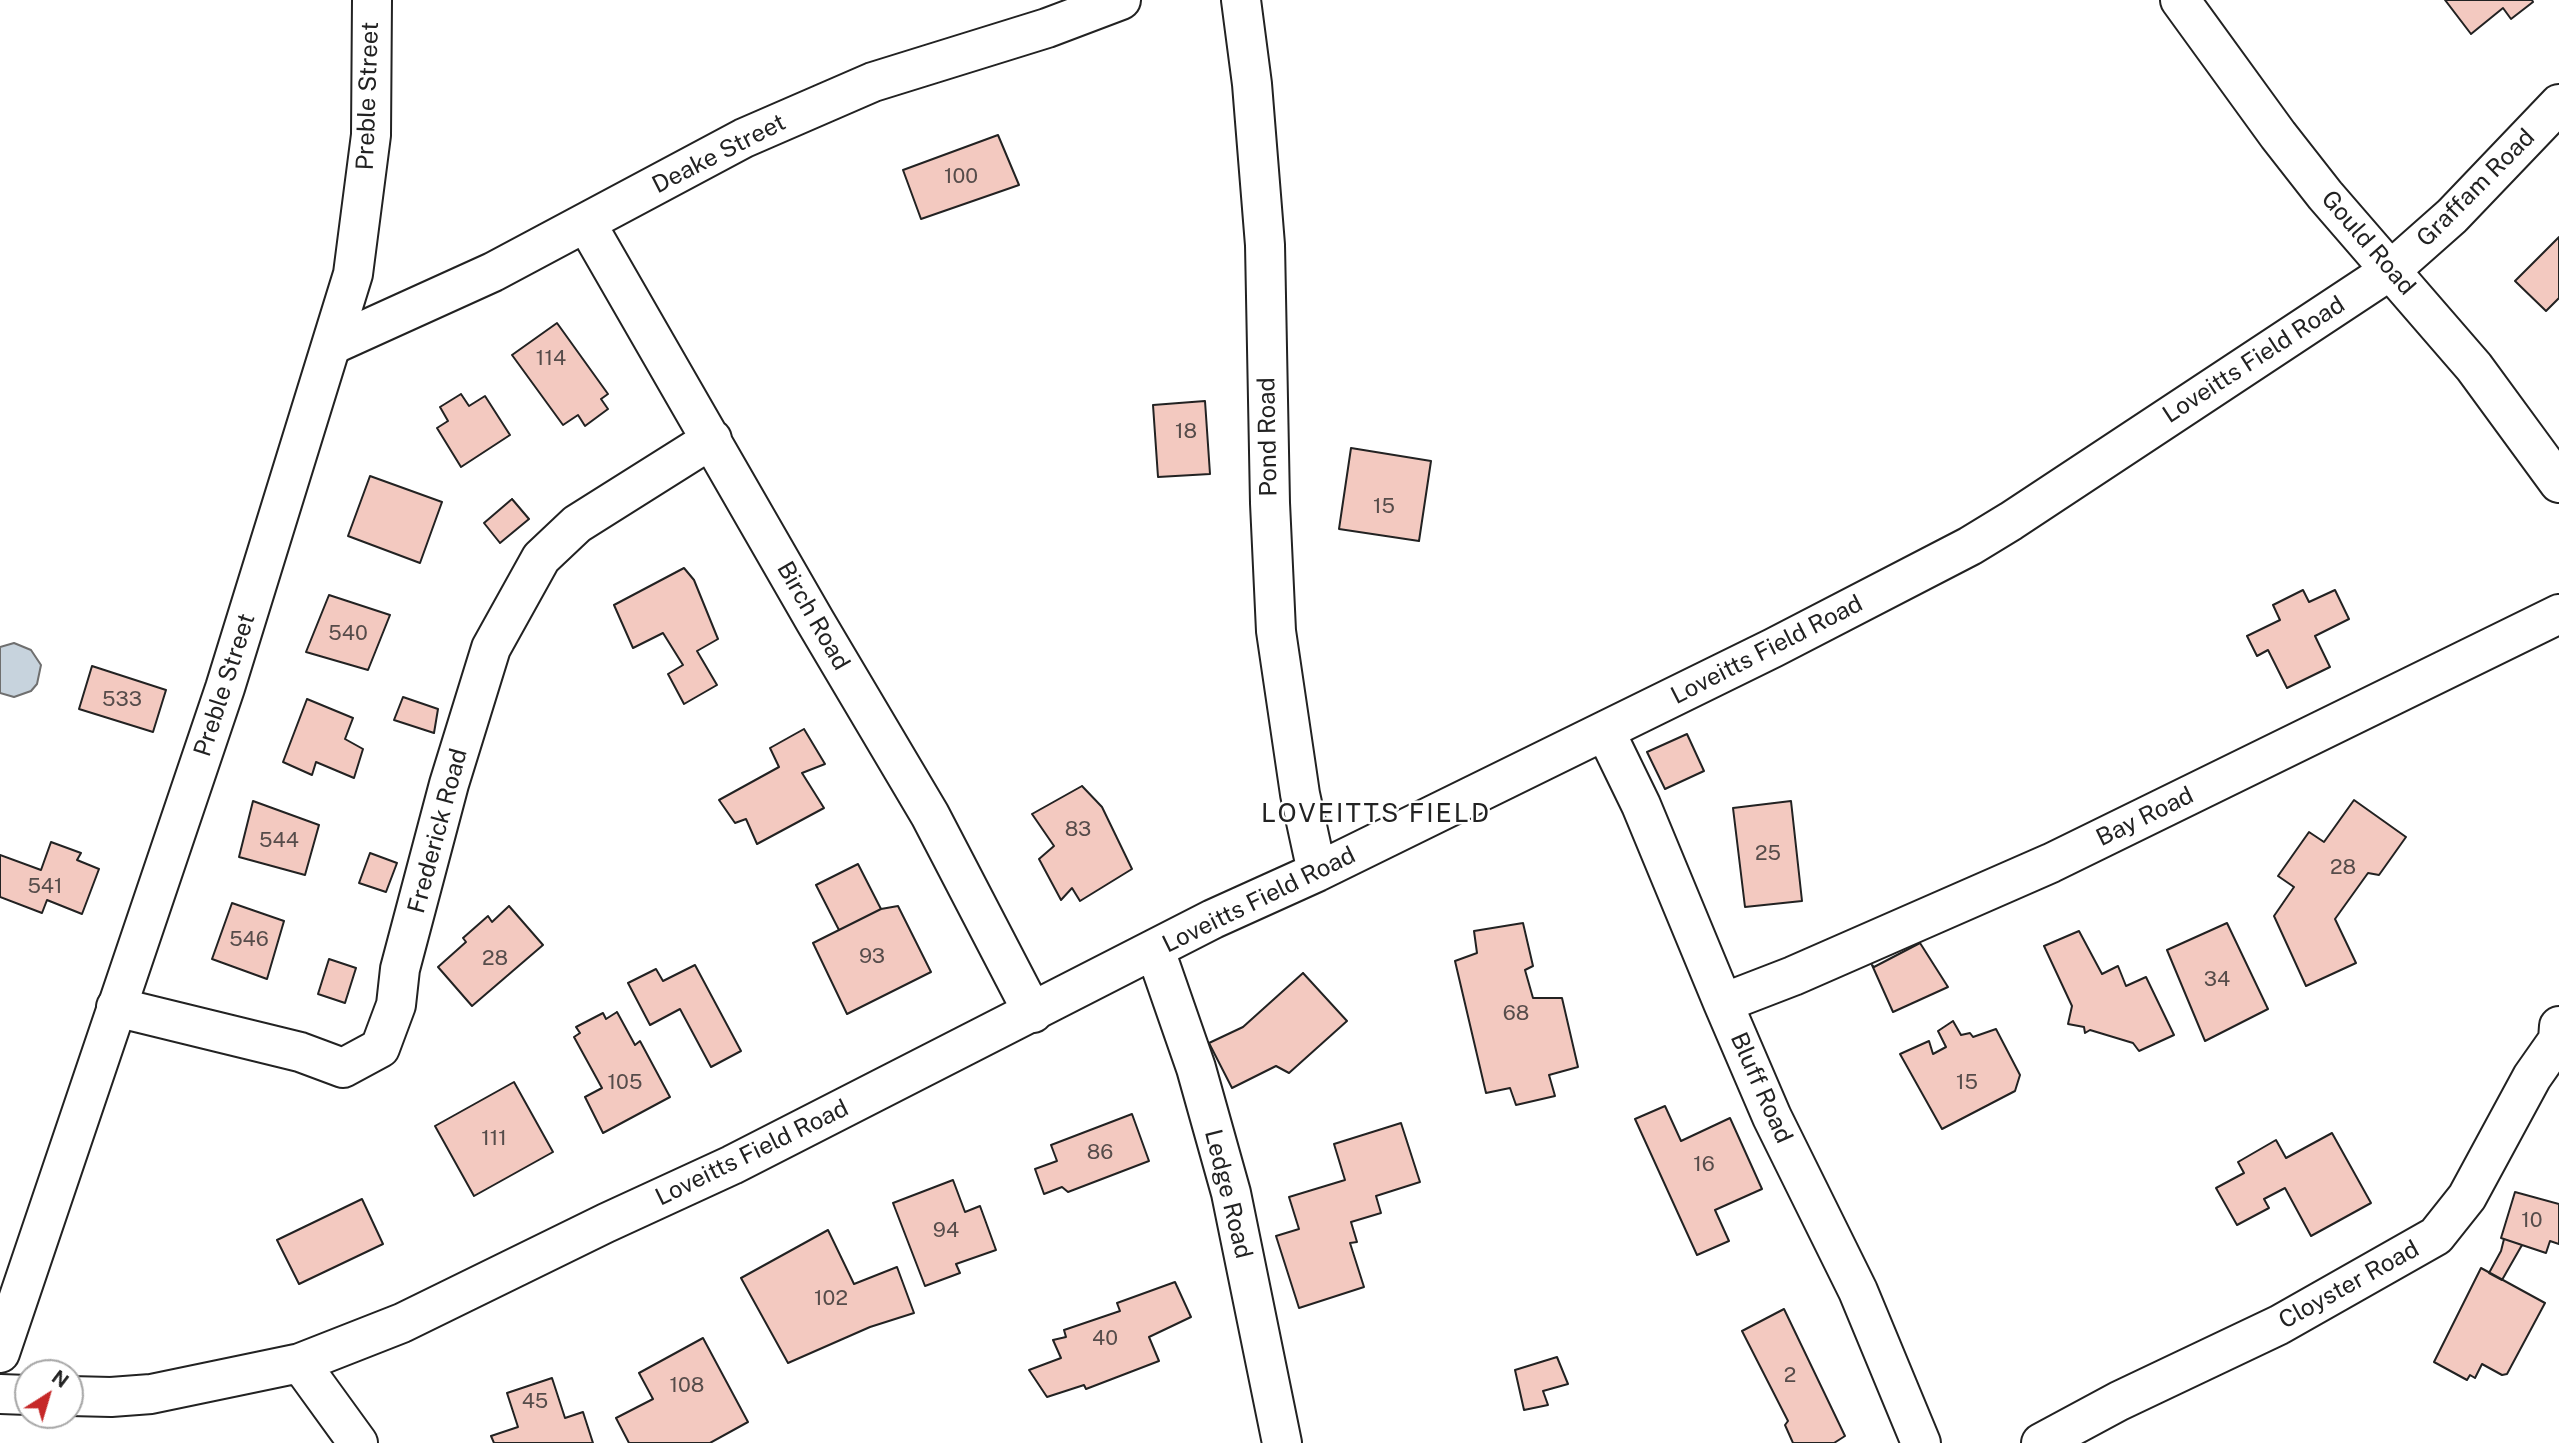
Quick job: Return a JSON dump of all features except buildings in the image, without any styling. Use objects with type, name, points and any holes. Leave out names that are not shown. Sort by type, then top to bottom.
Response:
[{"type":"street","name":"Preble Street","points":[[0,1353],[225,688],[353,274],[372,135],[372,0]]},
{"type":"street","name":"Deake Street","points":[[332,345],[493,272],[744,138],[873,82],[1044,14],[1121,0]]},
{"type":"street","name":"Pond Road","points":[[1241,0],[1252,84],[1265,245],[1269,503],[1276,631],[1300,794],[1317,872]]},
{"type":"street","name":"Gould Road","points":[[2180,0],[2325,195],[2474,367],[2559,483]]},
{"type":"street","name":"Graffam Road","points":[[2391,270],[2452,216],[2559,104]]},
{"type":"street","name":"Birch Road","points":[[586,223],[930,815],[1033,1013]]},
{"type":"street","name":"Loveitts Field Road","points":[[84,1396],[151,1394],[300,1363],[402,1323],[613,1220],[732,1166],[1213,919],[1317,872],[1766,652],[1970,546],[2391,270]]},
{"type":"street","name":"Frederick Road","points":[[117,1007],[300,1052],[343,1068],[380,1048],[397,1005],[400,969],[449,784],[491,648],[541,558],[578,524],[712,439]]},
{"type":"street","name":"Bay Road","points":[[1723,1003],[1793,976],[2051,863],[2559,614]]},
{"type":"street","name":"Bluff Road","points":[[1605,731],[1641,805],[1773,1117],[1858,1291],[1921,1443]]},
{"type":"street","name":"Ledge Road","points":[[1155,950],[1196,1068],[1231,1193],[1282,1443]]},
{"type":"street","name":"Cloyster Road","points":[[2041,1443],[2119,1401],[2279,1325],[2436,1237],[2467,1197],[2532,1077],[2558,1040],[2559,1026]]},
{"type":"street","points":[[300,1363],[358,1443]]},
{"type":"shaded area","points":[[14,643],[31,650],[41,665],[37,684],[31,691],[14,697],[0,693],[0,647]]},
{"type":"district","name":"LOVEITTS FIELD","points":[[1376,814]]}]
